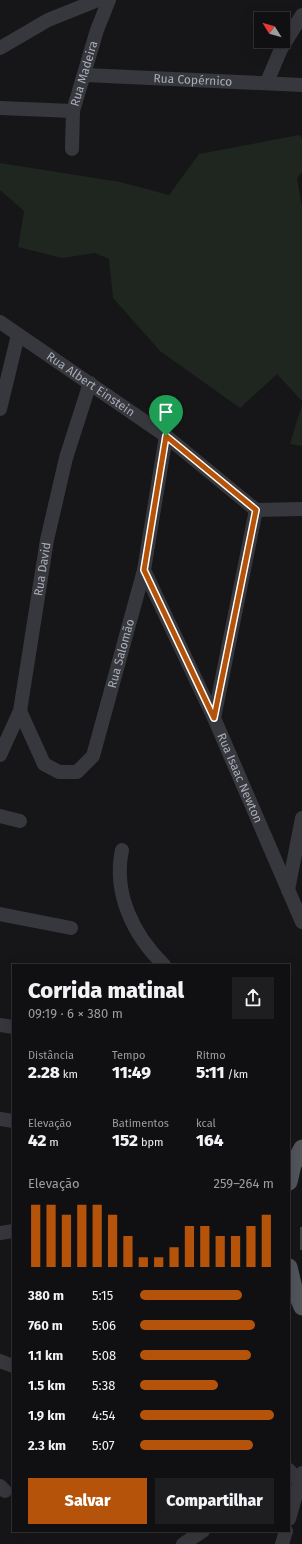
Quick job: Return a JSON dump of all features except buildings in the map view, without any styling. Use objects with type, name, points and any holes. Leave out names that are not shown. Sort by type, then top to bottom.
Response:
[{"type":"main road","points":[[290,1179],[302,1148]]},
{"type":"main road","points":[[290,1271],[294,1288],[302,1307]]},
{"type":"street","points":[[0,48],[48,20],[98,0]]},
{"type":"street","name":"Rua Madeira","points":[[72,149],[73,112],[97,30],[109,0]]},
{"type":"street","points":[[267,82],[281,49],[302,15]]},
{"type":"street","name":"Rua Copérnico","points":[[85,75],[267,82],[302,85]]},
{"type":"street","points":[[0,108],[73,112]]},
{"type":"street","name":"Rua Albert Einstein","points":[[0,322],[166,436],[256,510]]},
{"type":"street","points":[[0,409],[18,334]]},
{"type":"street","name":"Rua David","points":[[0,755],[20,711],[46,540],[66,458],[90,383]]},
{"type":"street","name":"Rua Salomão","points":[[20,711],[44,764],[59,772],[76,772],[92,756],[144,570],[166,436]]},
{"type":"street","points":[[214,718],[256,510],[302,509]]},
{"type":"street","name":"Rua Isaac Newton","points":[[144,570],[214,718],[302,922]]},
{"type":"street","points":[[0,816],[20,821]]},
{"type":"street","points":[[288,890],[302,818]]},
{"type":"street","points":[[122,850],[120,886],[125,907],[152,953],[163,964]]},
{"type":"street","points":[[0,914],[71,928]]},
{"type":"street","points":[[0,1025],[12,1027]]},
{"type":"street","points":[[0,1120],[12,1121]]},
{"type":"street","points":[[0,1234],[12,1231]]},
{"type":"street","points":[[0,1361],[12,1366]]},
{"type":"street","points":[[290,1471],[301,1478],[290,1516]]},
{"type":"street","points":[[183,1544],[201,1532]]},
{"type":"street","points":[[282,1544],[286,1532]]},
{"type":"shaded area","points":[[299,135],[302,138],[302,172],[297,178],[302,207],[302,401],[277,374],[240,408],[160,351],[113,298],[109,259],[95,253],[62,258],[18,247],[24,211],[0,190],[0,163],[120,182],[169,195],[199,154]]},
{"type":"shaded area","points":[[302,404],[302,446],[290,444]]},
{"type":"route","points":[[166,436],[256,510],[214,718],[144,570],[166,436]]}]
